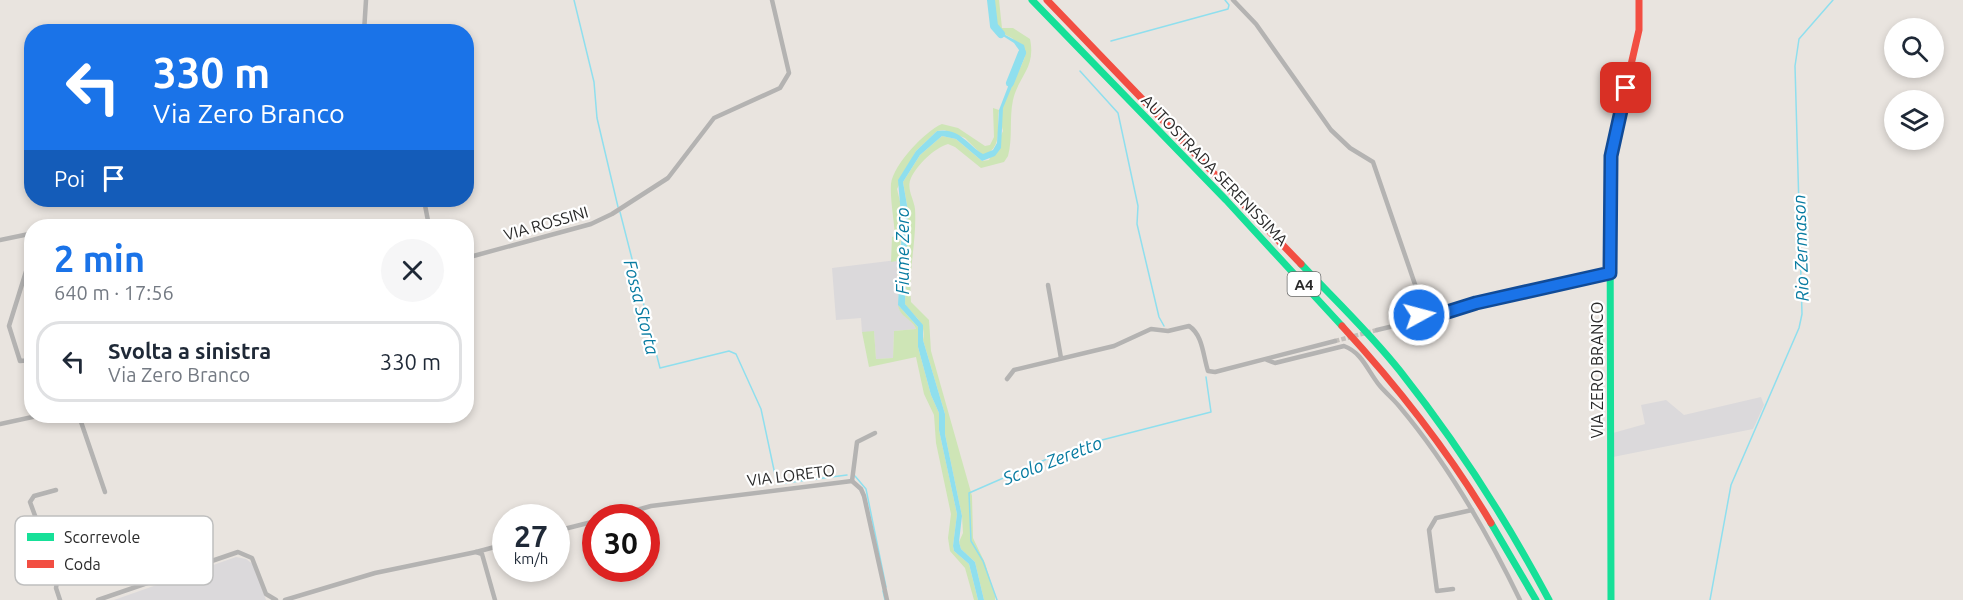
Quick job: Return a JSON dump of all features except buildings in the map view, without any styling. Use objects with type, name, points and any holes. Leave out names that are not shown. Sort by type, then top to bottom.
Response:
[{"type":"main road","name":"AUTOSTRADA SERENISSIMA","points":[[1032,0],[1233,208],[1388,376],[1467,483],[1536,600]]},
{"type":"main road","name":"AUTOSTRADA SERENISSIMA","points":[[1047,0],[1334,299],[1399,370],[1476,475],[1513,533],[1549,600]]},
{"type":"main road","name":"VIA ZERO BRANCO","points":[[1611,600],[1611,156],[1639,30],[1639,0]]},
{"type":"street","points":[[364,24],[366,0]]},
{"type":"street","name":"VIA ROSSINI","points":[[474,256],[591,224],[619,209],[668,178],[714,118],[785,84],[789,73],[772,0]]},
{"type":"street","points":[[1233,0],[1256,24],[1330,130],[1350,148],[1373,162],[1425,309],[1426,319]]},
{"type":"street","points":[[0,240],[24,235]]},
{"type":"street","points":[[503,248],[505,255]]},
{"type":"street","points":[[1377,330],[1610,273]]},
{"type":"street","points":[[24,278],[9,326],[20,361],[24,361]]},
{"type":"street","points":[[1048,285],[1061,358]]},
{"type":"street","points":[[1415,320],[1425,309]]},
{"type":"street","points":[[1425,309],[1436,315]]},
{"type":"street","points":[[1419,313],[1426,319]]},
{"type":"street","points":[[1007,379],[1014,370],[1114,346],[1151,329],[1168,331],[1189,326],[1197,334],[1208,371],[1267,360],[1335,341]]},
{"type":"street","points":[[1267,360],[1275,363],[1335,347],[1352,349],[1428,444],[1493,544],[1520,600]]},
{"type":"street","points":[[0,424],[24,419]]},
{"type":"street","points":[[81,423],[105,492]]},
{"type":"street","points":[[852,481],[857,442],[875,433]]},
{"type":"street","name":"VIA LORETO","points":[[660,505],[852,481],[861,489],[864,496],[887,600]]},
{"type":"street","points":[[34,516],[30,502],[34,496],[56,490]]},
{"type":"street","points":[[1453,589],[1437,591],[1429,530],[1436,518],[1472,510]]},
{"type":"street","points":[[285,600],[375,573],[492,548]]},
{"type":"street","points":[[213,561],[238,552],[252,558],[267,597],[276,600]]},
{"type":"street","points":[[476,552],[482,554],[495,600]]},
{"type":"street","points":[[56,585],[60,600]]},
{"type":"street","points":[[98,600],[142,585]]},
{"type":"shaded area","points":[[897,260],[899,309],[916,329],[894,331],[893,358],[876,359],[874,332],[862,332],[861,318],[836,320],[832,268]]},
{"type":"shaded area","points":[[1761,397],[1764,405],[1753,429],[1613,457],[1613,433],[1645,424],[1641,405],[1666,400],[1684,415]]},
{"type":"shaded area","points":[[236,557],[246,559],[254,565],[266,600],[114,600],[157,585],[213,585],[213,565]]},
{"type":"green space","points":[[994,0],[999,0],[1002,28],[1013,28],[1030,39],[1031,49],[1029,64],[1013,100],[1008,156],[1004,162],[981,168],[948,144],[937,149],[922,162],[911,178],[909,186],[915,209],[911,302],[929,320],[931,351],[972,496],[973,538],[985,563],[995,596],[995,600],[984,600],[975,562],[961,549],[959,542],[963,533],[962,516],[945,434],[945,414],[923,340],[923,328],[905,304],[908,211],[903,182],[920,155],[942,136],[956,139],[982,161],[989,160],[1003,131],[1001,121],[1005,101],[1026,53],[1012,38],[998,31]]},
{"type":"green space","points":[[993,108],[999,110],[998,133],[996,144],[988,154],[981,154],[965,138],[944,130],[937,131],[916,151],[897,189],[902,210],[898,297],[897,261],[891,262],[892,237],[895,236],[891,184],[897,168],[927,134],[942,124],[958,128],[985,146],[990,145],[994,137]]},
{"type":"green space","points":[[898,305],[918,327],[918,347],[931,395],[939,413],[939,430],[957,514],[954,551],[969,564],[978,600],[974,600],[965,568],[950,551],[948,538],[951,514],[936,443],[934,415],[924,394],[916,357],[869,367],[862,332],[874,331],[876,359],[893,358],[894,331],[916,329],[912,322],[901,313]]},
{"type":"water","points":[[991,0],[994,0],[998,31],[1024,45],[1026,53],[1003,108],[1001,148],[995,156],[982,161],[956,139],[942,136],[920,155],[903,182],[908,211],[905,304],[923,325],[923,340],[945,414],[945,434],[962,516],[959,542],[961,549],[975,562],[984,600],[978,600],[969,564],[954,551],[957,514],[939,430],[939,413],[931,395],[918,347],[918,327],[898,305],[902,227],[898,180],[916,151],[937,131],[945,130],[957,134],[983,154],[993,150],[997,143],[999,110],[1021,53],[1014,43],[995,31]]},
{"type":"waterway","name":"Fossa Storta","points":[[574,0],[594,82],[597,118],[618,207]]},
{"type":"waterway","name":"Fiume Zero","points":[[991,0],[994,26],[1001,34]]},
{"type":"waterway","name":"Scolo Zeretto","points":[[1111,41],[1228,9],[1229,5],[1225,0]]},
{"type":"waterway","name":"Rio Zermason","points":[[1710,600],[1731,485],[1799,328],[1802,314],[1795,66],[1799,39],[1833,0]]},
{"type":"waterway","name":"Fiume Zero","points":[[1010,83],[1022,53]]},
{"type":"waterway","name":"Scolo Zeretto","points":[[1080,71],[1118,113],[1138,206],[1137,224],[1159,317],[1164,326]]},
{"type":"waterway","name":"Fossa Storta","points":[[620,212],[660,368],[729,351],[736,354],[761,409],[777,484],[847,475]]},
{"type":"waterway","name":"Scolo Zeretto","points":[[997,600],[983,561],[971,541],[969,493],[1047,459],[1098,441],[1211,412],[1206,377]]},
{"type":"waterway","name":"Fossa Storta","points":[[855,476],[866,489],[886,587]]},
{"type":"waterway","name":"Fossa Storta","points":[[883,591],[885,600]]},
{"type":"tunnel","points":[[1335,341],[1377,330]]},
{"type":"traffic: fast","points":[[1032,0],[1226,200],[1342,326]]},
{"type":"traffic: fast","points":[[1610,189],[1611,600]]},
{"type":"traffic: fast","points":[[1301,264],[1377,343],[1421,398],[1480,482],[1549,600]]},
{"type":"traffic: fast","points":[[1491,523],[1536,600]]},
{"type":"traffic: jam","points":[[1047,0],[1301,264]]},
{"type":"traffic: jam","points":[[1610,189],[1610,156],[1639,30],[1639,0]]},
{"type":"traffic: jam","points":[[1342,326],[1422,421],[1458,471],[1491,523]]},
{"type":"route","points":[[1419,315],[1425,319],[1476,303],[1610,273],[1611,156],[1626,88]]}]
